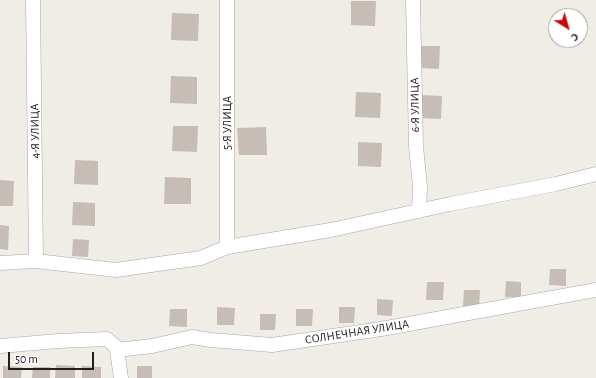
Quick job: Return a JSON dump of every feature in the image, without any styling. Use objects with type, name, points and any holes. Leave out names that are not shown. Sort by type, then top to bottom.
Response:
[{"type":"street","name":"4-Я УЛИЦА","points":[[33,0],[36,261]]},
{"type":"street","name":"5-Я УЛИЦА","points":[[227,0],[227,247]]},
{"type":"street","name":"6-Я УЛИЦА","points":[[413,0],[416,147],[420,186],[419,211]]},
{"type":"street","points":[[0,263],[36,261],[116,270],[201,258],[227,247],[330,230],[556,184],[596,174]]},
{"type":"street","name":"СОЛНЕЧНАЯ УЛИЦА","points":[[117,350],[152,346],[192,337],[272,345],[381,329],[596,290]]},
{"type":"street","points":[[0,346],[58,341],[107,339],[115,346],[117,350],[121,378]]},
{"type":"building","points":[[351,1],[376,1],[375,26],[351,25]]},
{"type":"building","points":[[172,13],[199,14],[198,41],[171,40]]},
{"type":"building","points":[[418,46],[440,46],[439,69],[417,68]]},
{"type":"building","points":[[171,76],[197,77],[197,104],[170,103]]},
{"type":"building","points":[[356,92],[381,93],[380,118],[355,117]]},
{"type":"building","points":[[420,95],[442,96],[441,119],[419,118]]},
{"type":"building","points":[[173,126],[198,126],[197,152],[172,151]]},
{"type":"building","points":[[266,127],[267,155],[239,155],[237,128]]},
{"type":"building","points":[[358,142],[382,143],[381,167],[358,166]]},
{"type":"building","points":[[75,160],[98,161],[98,185],[74,184]]},
{"type":"building","points":[[165,177],[191,178],[191,204],[164,204]]},
{"type":"building","points":[[0,180],[14,181],[13,206],[0,206]]},
{"type":"building","points":[[73,202],[95,203],[95,226],[72,225]]},
{"type":"building","points":[[0,225],[9,226],[8,250],[0,249]]},
{"type":"building","points":[[73,239],[89,240],[88,257],[72,256]]},
{"type":"building","points":[[550,269],[566,269],[566,286],[549,285]]},
{"type":"building","points":[[506,281],[521,282],[521,297],[505,297]]},
{"type":"building","points":[[427,282],[444,282],[443,300],[426,300]]},
{"type":"building","points":[[464,290],[480,290],[479,307],[463,306]]},
{"type":"building","points":[[377,299],[393,300],[392,316],[377,315]]},
{"type":"building","points":[[217,307],[235,308],[234,325],[217,325]]},
{"type":"building","points":[[339,307],[355,307],[354,323],[339,323]]},
{"type":"building","points":[[170,309],[187,309],[187,327],[169,326]]},
{"type":"building","points":[[296,309],[313,309],[312,326],[296,326]]},
{"type":"building","points":[[260,314],[276,314],[275,330],[260,330]]},
{"type":"building","points":[[56,365],[75,366],[75,378],[55,378]]},
{"type":"building","points":[[3,366],[22,367],[21,378],[3,378]]},
{"type":"building","points":[[82,366],[101,367],[101,378],[82,378]]},
{"type":"building","points":[[137,366],[152,366],[152,378],[137,378]]},
{"type":"building","points":[[33,367],[50,367],[50,378],[32,378]]}]
